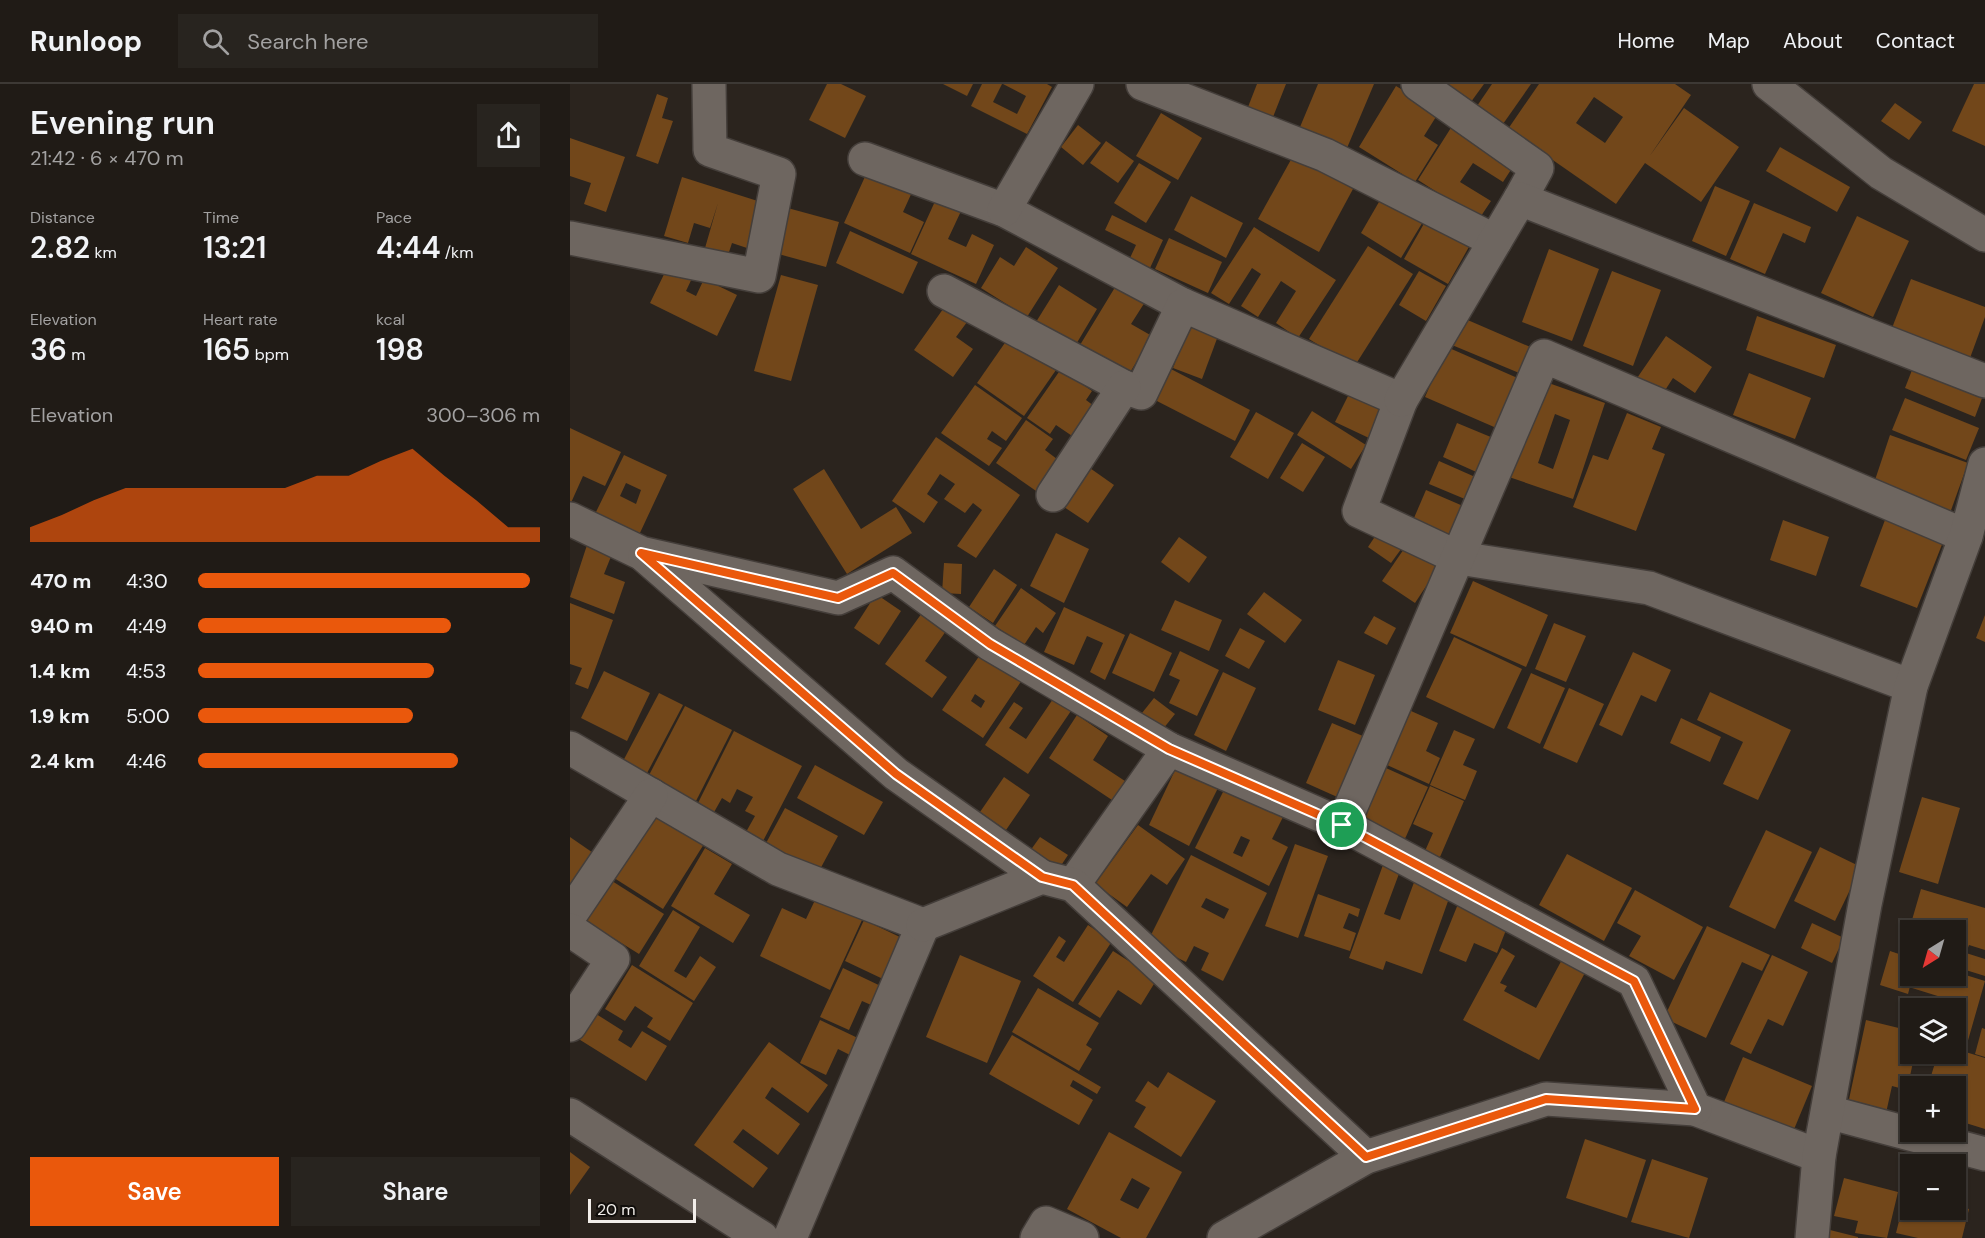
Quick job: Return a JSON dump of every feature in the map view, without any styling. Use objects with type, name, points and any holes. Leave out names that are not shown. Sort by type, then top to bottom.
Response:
[{"type":"street","points":[[570,238],[759,276],[779,174],[710,150],[709,84]]},
{"type":"street","points":[[1004,210],[1077,84]]},
{"type":"street","points":[[1143,84],[1325,155],[1495,241]]},
{"type":"street","points":[[1418,84],[1537,168],[1401,400],[1359,511],[1459,558],[1649,588],[1911,686]]},
{"type":"street","points":[[1769,84],[1881,173],[1985,235]]},
{"type":"street","points":[[865,159],[1004,210],[1183,305],[1401,400]]},
{"type":"street","points":[[1520,199],[1985,381]]},
{"type":"street","points":[[944,291],[1124,387],[1141,393],[1183,305]]},
{"type":"street","points":[[1342,825],[1459,558],[1544,356],[1966,536]]},
{"type":"street","points":[[1053,495],[1124,387]]},
{"type":"street","points":[[1812,1238],[1819,1156],[1865,904],[1911,686],[1966,536],[1985,464]]},
{"type":"street","points":[[570,519],[641,553],[838,598],[893,573],[990,644],[1169,749],[1342,825],[1634,981],[1695,1109]]},
{"type":"street","points":[[641,553],[896,774],[1042,877],[1073,885],[1366,1157]]},
{"type":"street","points":[[570,748],[778,869],[923,925],[1042,877]]},
{"type":"street","points":[[1073,885],[1169,749]]},
{"type":"street","points":[[570,915],[651,795]]},
{"type":"street","points":[[790,1238],[923,925]]},
{"type":"street","points":[[570,930],[614,959],[570,1025]]},
{"type":"street","points":[[1224,1238],[1366,1157],[1546,1099],[1695,1109],[1819,1156]]},
{"type":"street","points":[[1828,1112],[1985,1154]]},
{"type":"street","points":[[570,1115],[762,1238]]},
{"type":"street","points":[[1037,1238],[1046,1223],[1082,1238]]},
{"type":"building","points":[[827,84],[841,84],[866,96],[845,138],[809,120]]},
{"type":"building","points":[[943,84],[973,84],[967,96]]},
{"type":"building","points":[[982,84],[1002,84],[993,102],[1017,114],[1026,96],[1003,84],[1047,84],[1052,87],[1027,134],[971,106]]},
{"type":"building","points":[[1257,84],[1286,84],[1273,117],[1248,107]]},
{"type":"building","points":[[1318,84],[1374,84],[1347,148],[1300,127]]},
{"type":"building","points":[[1449,84],[1484,84],[1468,106],[1446,88]]},
{"type":"building","points":[[1492,84],[1531,84],[1503,124],[1477,106]]},
{"type":"building","points":[[1539,84],[1675,84],[1691,95],[1649,157],[1684,108],[1739,147],[1701,202],[1645,163],[1616,204],[1508,129]],"holes":[[[1594,97],[1623,117],[1605,143],[1576,123]]]},
{"type":"building","points":[[1974,84],[1985,84],[1985,146],[1952,131]]},
{"type":"building","points":[[1396,86],[1439,112],[1424,136],[1438,145],[1415,182],[1359,147]]},
{"type":"building","points":[[657,94],[668,98],[662,118],[673,121],[658,164],[636,156]]},
{"type":"building","points":[[1895,103],[1922,122],[1909,140],[1881,121]]},
{"type":"building","points":[[1161,113],[1202,138],[1178,180],[1136,156]]},
{"type":"building","points":[[1454,123],[1516,162],[1503,182],[1473,163],[1460,182],[1491,201],[1479,219],[1418,180]]},
{"type":"building","points":[[1078,125],[1101,143],[1083,165],[1061,147]]},
{"type":"building","points":[[570,138],[625,157],[606,212],[584,204],[591,183],[570,176]]},
{"type":"building","points":[[1106,141],[1134,161],[1118,183],[1090,163]]},
{"type":"building","points":[[1780,147],[1850,187],[1837,212],[1766,171]]},
{"type":"building","points":[[1293,156],[1353,189],[1319,252],[1258,219]]},
{"type":"building","points":[[1139,163],[1171,182],[1146,223],[1114,203]]},
{"type":"building","points":[[868,170],[913,190],[903,212],[924,222],[910,253],[844,223]]},
{"type":"building","points":[[682,177],[764,203],[750,249],[732,243],[728,255],[705,248],[718,203],[710,228],[694,223],[688,243],[664,236]]},
{"type":"building","points":[[1715,186],[1750,201],[1726,256],[1692,241]]},
{"type":"building","points":[[1383,195],[1424,220],[1401,258],[1361,233]]},
{"type":"building","points":[[1191,196],[1243,223],[1226,258],[1174,230]]},
{"type":"building","points":[[937,197],[962,209],[948,239],[966,247],[972,234],[994,245],[976,284],[911,254]]},
{"type":"building","points":[[1754,203],[1811,227],[1805,243],[1783,233],[1765,274],[1730,259]]},
{"type":"building","points":[[784,207],[839,222],[826,267],[771,252]]},
{"type":"building","points":[[1112,215],[1163,240],[1150,268],[1130,258],[1136,245],[1105,230]]},
{"type":"building","points":[[1857,216],[1909,241],[1873,317],[1821,293]]},
{"type":"building","points":[[1426,220],[1470,245],[1448,284],[1404,259]]},
{"type":"building","points":[[1254,227],[1336,280],[1298,338],[1276,323],[1296,291],[1281,281],[1258,317],[1241,306],[1261,274],[1252,268],[1229,304],[1211,293]]},
{"type":"building","points":[[850,231],[918,262],[903,294],[836,263]]},
{"type":"building","points":[[1169,238],[1222,262],[1208,293],[1155,269]]},
{"type":"building","points":[[1368,246],[1413,274],[1354,367],[1309,339]]},
{"type":"building","points":[[1026,247],[1058,268],[1027,317],[981,288],[1000,257],[1014,266]]},
{"type":"building","points":[[1549,249],[1599,269],[1572,341],[1522,322]]},
{"type":"building","points":[[670,262],[694,274],[686,291],[696,296],[704,279],[737,295],[717,336],[650,303]]},
{"type":"building","points":[[1419,271],[1446,286],[1426,321],[1399,305]]},
{"type":"building","points":[[1612,271],[1661,290],[1633,366],[1583,346]]},
{"type":"building","points":[[781,275],[818,285],[791,381],[754,371]]},
{"type":"building","points":[[1911,279],[1985,307],[1985,317],[1970,358],[1892,328]]},
{"type":"building","points":[[1117,284],[1145,302],[1131,324],[1152,336],[1126,379],[1077,350]]},
{"type":"building","points":[[1059,285],[1097,309],[1075,346],[1036,322]]},
{"type":"building","points":[[948,302],[970,318],[956,337],[973,349],[953,377],[914,350]]},
{"type":"building","points":[[1757,316],[1836,345],[1824,378],[1746,350]]},
{"type":"building","points":[[1463,318],[1535,349],[1524,375],[1452,345]]},
{"type":"building","points":[[1189,325],[1218,336],[1202,379],[1173,368]]},
{"type":"building","points":[[1666,336],[1712,367],[1695,393],[1673,378],[1660,398],[1635,381]]},
{"type":"building","points":[[1009,337],[1056,370],[1024,416],[977,383]]},
{"type":"building","points":[[1447,347],[1522,380],[1501,430],[1425,397]]},
{"type":"building","points":[[1914,365],[1984,393],[1975,417],[1905,388]]},
{"type":"building","points":[[1169,368],[1250,410],[1235,441],[1153,399]]},
{"type":"building","points":[[1061,369],[1092,391],[1086,400],[1102,412],[1081,442],[1056,425],[1050,434],[1027,418]]},
{"type":"building","points":[[1749,373],[1811,398],[1795,439],[1733,415]]},
{"type":"building","points":[[1543,381],[1605,403],[1573,499],[1509,477]],"holes":[[[1555,414],[1570,420],[1553,469],[1538,463]]]},
{"type":"building","points":[[975,385],[1022,418],[1006,441],[992,431],[987,439],[1002,448],[989,466],[941,433]]},
{"type":"building","points":[[1352,388],[1385,403],[1369,438],[1335,422]]},
{"type":"building","points":[[1905,398],[1979,428],[1966,460],[1892,430]]},
{"type":"building","points":[[1312,411],[1366,445],[1351,469],[1297,435]]},
{"type":"building","points":[[1256,412],[1294,433],[1268,479],[1230,457]]},
{"type":"building","points":[[1627,413],[1661,427],[1652,449],[1665,454],[1636,531],[1573,507],[1593,455],[1608,460]]},
{"type":"building","points":[[1026,420],[1053,439],[1045,450],[1061,462],[1039,493],[996,463]]},
{"type":"building","points":[[1457,423],[1498,440],[1483,475],[1443,457]]},
{"type":"building","points":[[570,428],[621,452],[605,486],[583,476],[570,505]]},
{"type":"building","points":[[1890,435],[1968,463],[1950,513],[1873,486]]},
{"type":"building","points":[[936,437],[1020,495],[976,558],[957,546],[982,510],[973,503],[965,513],[944,499],[955,484],[940,474],[927,494],[938,502],[924,523],[892,501]]},
{"type":"building","points":[[1302,443],[1325,457],[1303,492],[1280,478]]},
{"type":"building","points":[[624,455],[667,475],[639,535],[595,514]],"holes":[[[626,483],[641,490],[636,504],[620,496]]]},
{"type":"building","points":[[1439,461],[1482,480],[1472,502],[1429,484]]},
{"type":"building","points":[[1087,466],[1114,485],[1088,523],[1061,505]]},
{"type":"building","points":[[824,469],[861,529],[896,507],[912,533],[847,574],[793,489]]},
{"type":"building","points":[[1426,490],[1470,509],[1455,544],[1411,525]]},
{"type":"building","points":[[1783,520],[1829,537],[1816,576],[1770,560]]},
{"type":"building","points":[[1885,520],[1943,542],[1917,608],[1860,586]]},
{"type":"building","points":[[1380,529],[1404,545],[1391,563],[1368,547]]},
{"type":"building","points":[[1056,533],[1089,549],[1064,603],[1030,586]]},
{"type":"building","points":[[1179,537],[1207,557],[1189,583],[1161,562]]},
{"type":"building","points":[[587,545],[612,554],[604,574],[625,582],[614,614],[570,597]]},
{"type":"building","points":[[1406,546],[1438,568],[1415,603],[1382,581]]},
{"type":"building","points":[[944,563],[962,564],[961,594],[942,593]]},
{"type":"building","points":[[994,569],[1017,585],[993,623],[969,607]]},
{"type":"building","points":[[1473,581],[1548,615],[1526,667],[1450,633]]},
{"type":"building","points":[[1021,588],[1056,613],[1043,633],[1036,627],[1024,645],[995,626]]},
{"type":"building","points":[[1264,592],[1302,620],[1285,643],[1247,614]]},
{"type":"building","points":[[876,594],[901,611],[879,645],[854,628]]},
{"type":"building","points":[[1175,600],[1222,620],[1209,651],[1161,630]]},
{"type":"building","points":[[570,603],[613,620],[588,689],[575,684],[582,668],[570,664]]},
{"type":"building","points":[[1064,607],[1125,635],[1105,680],[1090,672],[1103,643],[1087,636],[1074,665],[1044,652]]},
{"type":"building","points":[[922,613],[946,631],[925,661],[947,677],[932,698],[885,664]]},
{"type":"building","points":[[1985,615],[1985,642],[1976,638]]},
{"type":"building","points":[[1374,616],[1396,628],[1387,645],[1364,633]]},
{"type":"building","points":[[1554,623],[1586,636],[1566,682],[1535,669]]},
{"type":"building","points":[[1240,628],[1265,641],[1249,669],[1225,656]]},
{"type":"building","points":[[1130,633],[1172,653],[1154,692],[1112,673]]},
{"type":"building","points":[[1454,637],[1522,669],[1494,729],[1426,697]]},
{"type":"building","points":[[1180,651],[1219,670],[1197,716],[1169,703],[1180,680],[1169,675]]},
{"type":"building","points":[[982,652],[1022,680],[983,738],[942,710]],"holes":[[[975,694],[985,701],[981,708],[971,701]]]},
{"type":"building","points":[[1633,652],[1671,670],[1656,702],[1641,695],[1622,736],[1599,725]]},
{"type":"building","points":[[1338,660],[1375,675],[1355,725],[1318,710]]},
{"type":"building","points":[[604,671],[650,693],[627,741],[581,718]]},
{"type":"building","points":[[1223,672],[1256,688],[1226,751],[1194,735]]},
{"type":"building","points":[[1531,673],[1565,688],[1540,744],[1507,728]]},
{"type":"building","points":[[1569,688],[1604,704],[1577,763],[1543,748]]},
{"type":"building","points":[[1710,692],[1791,730],[1758,800],[1723,784],[1743,742],[1697,720]]},
{"type":"building","points":[[659,693],[683,705],[646,775],[622,763]]},
{"type":"building","points":[[1055,696],[1073,708],[1028,774],[985,745],[1014,702],[1023,708],[1009,728],[1026,739]]},
{"type":"building","points":[[1154,698],[1175,714],[1163,729],[1142,713]]},
{"type":"building","points":[[685,706],[732,730],[695,803],[647,779]]},
{"type":"building","points":[[1411,711],[1438,723],[1426,751],[1440,758],[1429,784],[1387,765]]},
{"type":"building","points":[[1077,715],[1108,736],[1093,760],[1128,783],[1115,802],[1049,758]]},
{"type":"building","points":[[1681,718],[1721,737],[1710,762],[1670,743]]},
{"type":"building","points":[[1332,723],[1370,739],[1344,800],[1306,783]]},
{"type":"building","points":[[1454,730],[1475,739],[1463,765],[1477,771],[1465,800],[1430,785]]},
{"type":"building","points":[[734,731],[802,766],[763,841],[746,832],[755,816],[745,811],[753,797],[737,789],[730,803],[722,798],[713,814],[697,805]]},
{"type":"building","points":[[815,765],[883,802],[864,835],[797,798]]},
{"type":"building","points":[[1177,766],[1219,786],[1189,846],[1149,825]]},
{"type":"building","points":[[1386,768],[1428,787],[1404,841],[1363,822]]},
{"type":"building","points":[[1004,777],[1030,795],[1006,830],[980,812]]},
{"type":"building","points":[[1227,784],[1285,813],[1272,839],[1288,847],[1269,886],[1195,848]],"holes":[[[1241,836],[1250,840],[1242,857],[1233,853]]]},
{"type":"building","points":[[1430,786],[1464,801],[1440,857],[1425,851],[1433,833],[1413,824]]},
{"type":"building","points":[[1922,797],[1960,808],[1938,884],[1899,872]]},
{"type":"building","points":[[785,808],[838,836],[818,873],[765,845]]},
{"type":"building","points":[[652,811],[704,844],[663,909],[611,876]]},
{"type":"building","points":[[1138,825],[1185,859],[1167,885],[1151,874],[1127,907],[1095,884]]},
{"type":"building","points":[[1766,830],[1812,852],[1775,929],[1729,907]]},
{"type":"building","points":[[570,837],[599,857],[570,894]]},
{"type":"building","points":[[1040,837],[1068,855],[1058,870],[1030,851]]},
{"type":"building","points":[[1295,844],[1328,856],[1298,938],[1265,926]]},
{"type":"building","points":[[1820,847],[1861,867],[1835,921],[1794,901]]},
{"type":"building","points":[[705,848],[732,864],[714,894],[750,915],[733,943],[671,906]]},
{"type":"building","points":[[1567,854],[1632,888],[1604,941],[1539,905]]},
{"type":"building","points":[[1191,855],[1267,893],[1223,981],[1201,970],[1209,953],[1194,946],[1186,962],[1147,943]],"holes":[[[1206,898],[1229,909],[1224,919],[1201,907]]]},
{"type":"building","points":[[1383,865],[1400,871],[1384,914],[1400,920],[1416,877],[1452,890],[1422,974],[1386,961],[1383,970],[1349,958]]},
{"type":"building","points":[[612,881],[664,914],[639,954],[586,921]]},
{"type":"building","points":[[1921,889],[1985,908],[1985,950],[1969,945],[1966,953],[1966,920],[1912,920]]},
{"type":"building","points":[[1635,890],[1703,927],[1674,980],[1629,956],[1641,936],[1617,923]]},
{"type":"building","points":[[1318,894],[1360,909],[1358,917],[1349,913],[1343,928],[1356,933],[1350,951],[1304,936]]},
{"type":"building","points":[[816,898],[862,920],[830,990],[760,956],[782,908],[806,919]]},
{"type":"building","points":[[1458,904],[1508,925],[1497,953],[1474,943],[1466,962],[1439,951]]},
{"type":"building","points":[[673,910],[700,927],[674,971],[686,978],[700,956],[716,967],[694,1001],[639,966]]},
{"type":"building","points":[[864,920],[902,938],[883,979],[845,961]]},
{"type":"building","points":[[1812,923],[1844,938],[1832,963],[1801,948]]},
{"type":"building","points":[[1088,925],[1112,941],[1073,1002],[1033,976],[1059,936],[1066,941],[1056,957],[1064,962]]},
{"type":"building","points":[[1707,926],[1770,955],[1762,971],[1742,962],[1706,1038],[1664,1018]]},
{"type":"building","points":[[1502,948],[1515,956],[1500,983],[1507,986],[1504,991],[1536,1008],[1565,954],[1588,967],[1539,1060],[1463,1020]]},
{"type":"building","points":[[1113,951],[1157,979],[1141,1005],[1118,990],[1100,1018],[1078,1004]]},
{"type":"building","points":[[1890,951],[1900,954],[1900,986],[1910,986],[1908,994],[1880,985]]},
{"type":"building","points":[[1966,953],[1985,959],[1985,976],[1966,970]]},
{"type":"building","points":[[960,955],[1021,981],[987,1063],[926,1037]]},
{"type":"building","points":[[1772,955],[1808,972],[1783,1026],[1768,1019],[1751,1054],[1730,1044]]},
{"type":"building","points":[[632,965],[693,1003],[670,1041],[647,1027],[653,1018],[635,1006],[625,1021],[605,1009]]},
{"type":"building","points":[[843,968],[887,989],[878,1008],[862,1001],[849,1030],[820,1017]]},
{"type":"building","points":[[1966,975],[1985,981],[1967,1044],[1966,998],[1944,998],[1912,988],[1913,986],[1966,986]]},
{"type":"building","points":[[1038,988],[1099,1023],[1086,1045],[1092,1049],[1079,1071],[1012,1032]]},
{"type":"building","points":[[593,1012],[623,1031],[618,1040],[631,1048],[642,1031],[667,1046],[646,1081],[577,1038]]},
{"type":"building","points":[[820,1020],[862,1040],[854,1057],[838,1049],[826,1075],[800,1063]]},
{"type":"building","points":[[1866,1020],[1900,1028],[1900,1064],[1913,1064],[1910,1076],[1900,1076],[1900,1088],[1892,1086],[1886,1113],[1848,1104]]},
{"type":"building","points":[[1982,1028],[1985,1029],[1985,1057],[1975,1054]]},
{"type":"building","points":[[1012,1035],[1101,1087],[1097,1094],[1073,1080],[1070,1086],[1093,1100],[1079,1125],[989,1074]]},
{"type":"building","points":[[769,1042],[828,1085],[808,1113],[772,1087],[765,1098],[800,1124],[778,1155],[743,1129],[733,1142],[768,1168],[753,1188],[694,1145]]},
{"type":"building","points":[[1966,1052],[1985,1058],[1985,1129],[1966,1123],[1966,1076],[1931,1076],[1935,1064],[1966,1064]]},
{"type":"building","points":[[1743,1057],[1812,1086],[1790,1139],[1721,1109]]},
{"type":"building","points":[[1168,1072],[1216,1101],[1181,1157],[1134,1127],[1146,1107],[1135,1101],[1148,1081],[1158,1088]]},
{"type":"building","points":[[1109,1132],[1182,1172],[1146,1238],[1121,1238],[1067,1209]],"holes":[[[1132,1178],[1150,1188],[1138,1209],[1120,1200]]]},
{"type":"building","points":[[1585,1139],[1646,1160],[1627,1218],[1566,1198]]},
{"type":"building","points":[[570,1152],[590,1167],[570,1195]]},
{"type":"building","points":[[1652,1159],[1708,1178],[1689,1238],[1631,1222]]},
{"type":"building","points":[[1844,1178],[1898,1192],[1887,1238],[1855,1233],[1858,1221],[1834,1216]]},
{"type":"building","points":[[1966,1208],[1969,1209],[1962,1238],[1918,1238],[1896,1233],[1900,1217],[1900,1220],[1966,1220]]},
{"type":"building","points":[[1830,1230],[1858,1237],[1858,1238],[1828,1238]]},
{"type":"route","points":[[641,553],[838,598],[893,573],[990,644],[1169,749],[1342,825],[1634,981],[1695,1109],[1546,1099],[1366,1157],[1073,885],[1042,877],[896,774],[641,553]]}]
